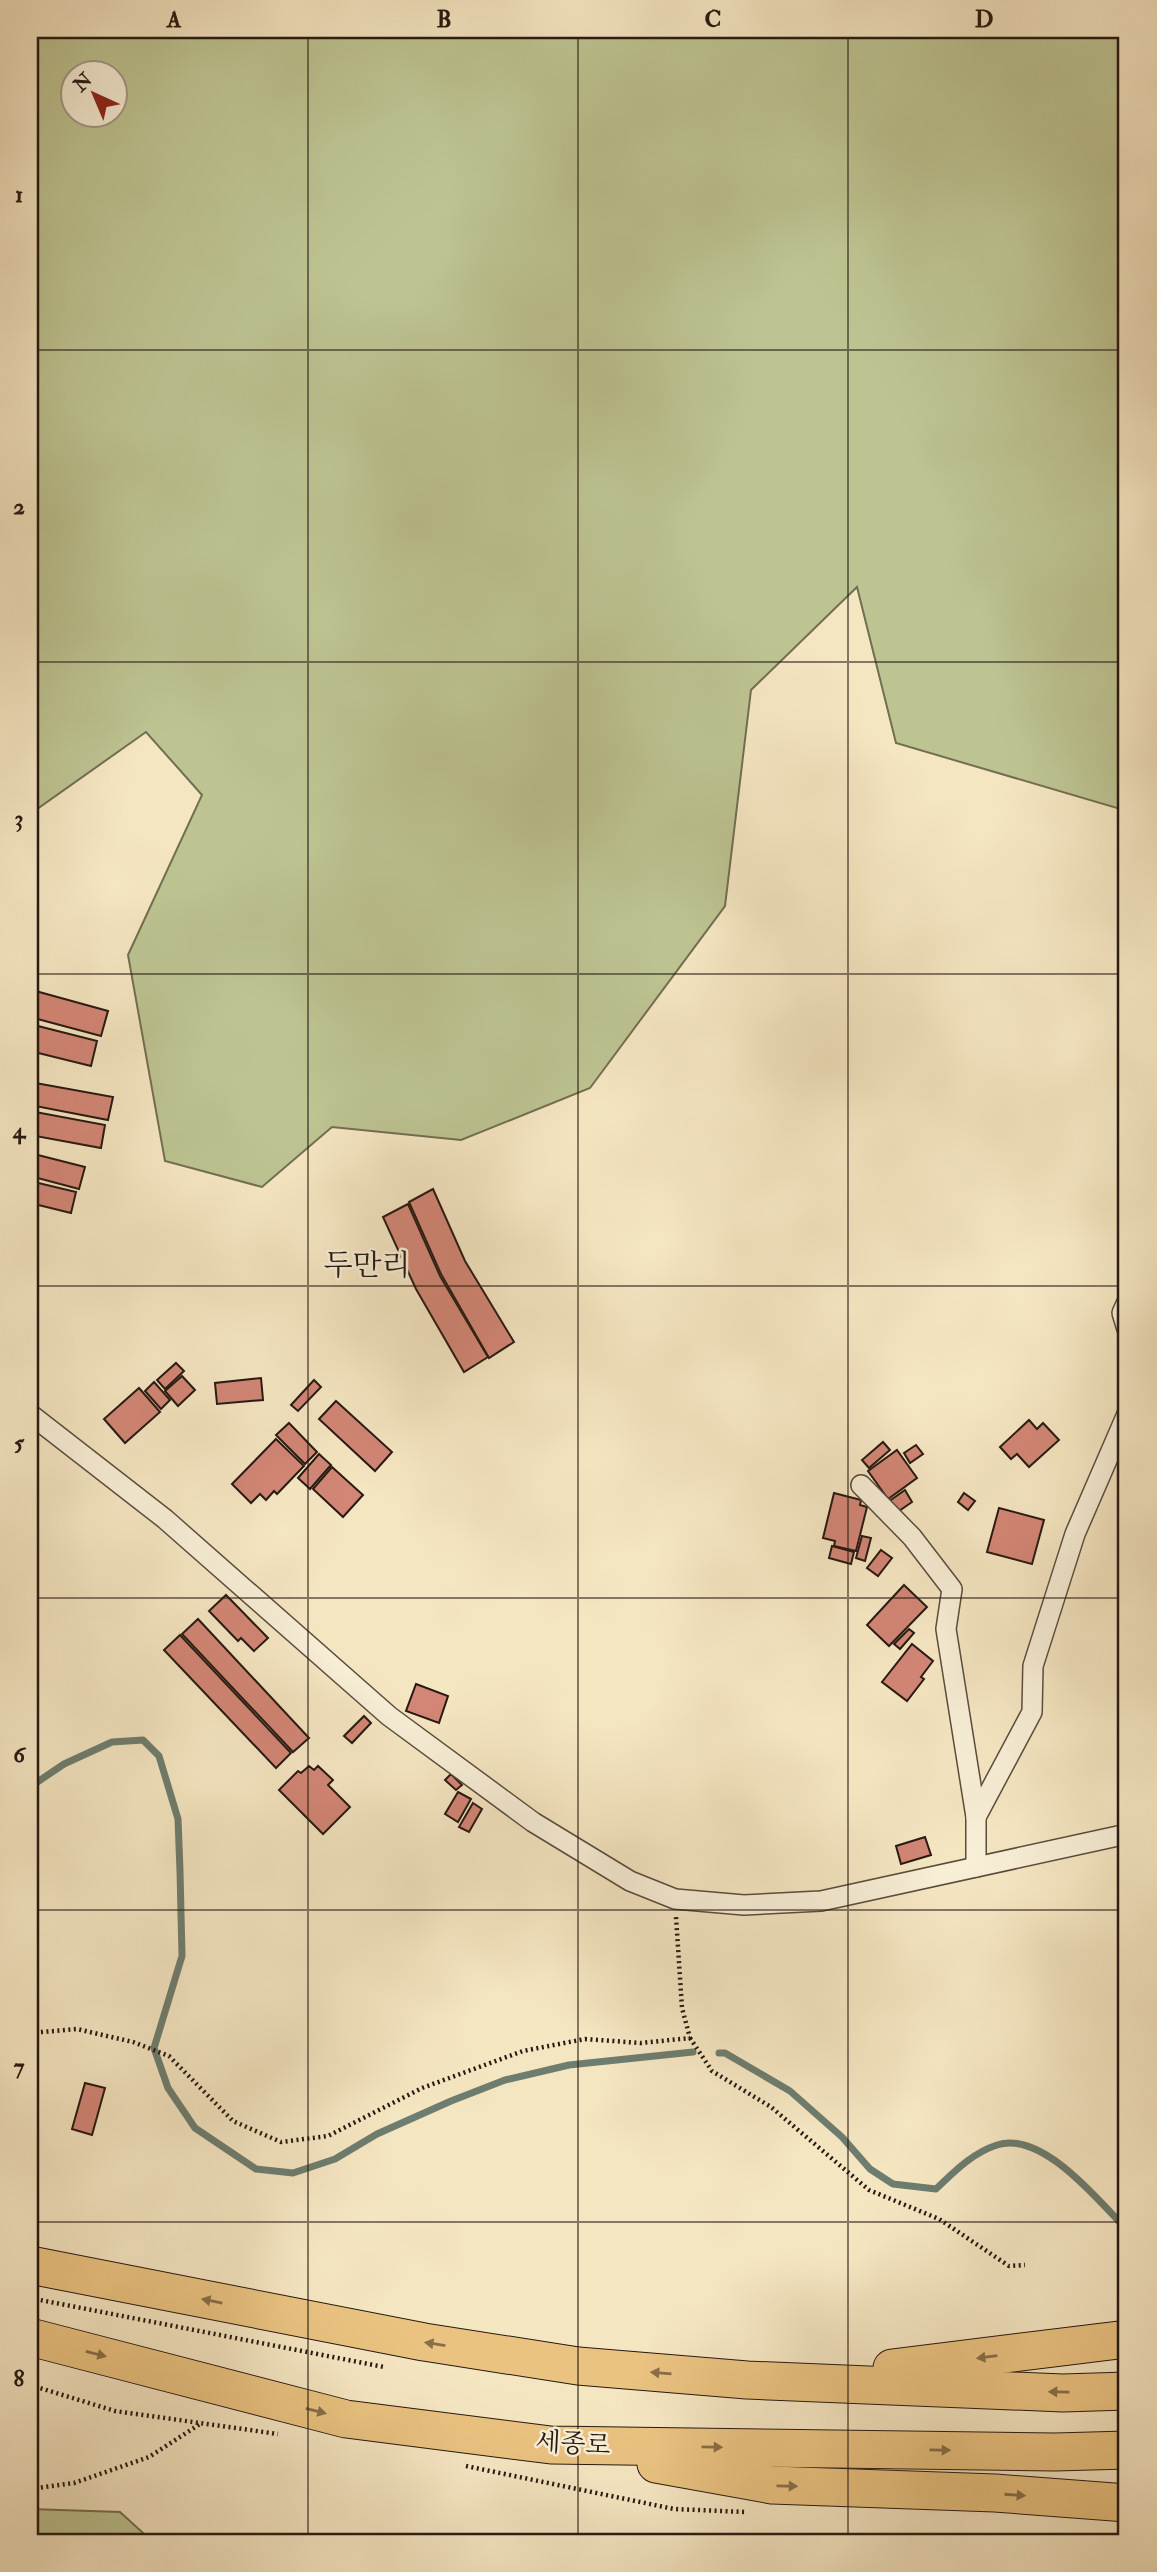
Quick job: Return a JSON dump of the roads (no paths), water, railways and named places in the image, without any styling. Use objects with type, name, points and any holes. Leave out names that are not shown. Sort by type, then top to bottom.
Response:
[{"type":"highway","points":[[30,2265],[424,2343],[578,2366],[747,2380],[1063,2393],[1127,2391]]},
{"type":"highway","name":"세종로","points":[[30,2337],[346,2419],[551,2445],[1055,2452],[1127,2450]]},
{"type":"highway","points":[[747,2380],[899,2368],[1127,2339]]},
{"type":"highway","points":[[551,2445],[772,2485],[995,2493],[1127,2503]]},
{"type":"street","points":[[1127,1302],[1122,1312],[1127,1329]]},
{"type":"street","points":[[30,1414],[164,1519],[389,1716],[533,1822],[630,1881],[674,1899],[744,1905],[821,1900],[1127,1834]]},
{"type":"street","points":[[976,1817],[1032,1712],[1033,1666],[1075,1534],[1127,1414]]},
{"type":"street","points":[[861,1485],[912,1536],[951,1589],[947,1629],[976,1817],[976,1867]]},
{"type":"waterway","points":[[30,1787],[64,1764],[112,1742],[143,1740],[159,1756],[178,1819],[182,1956],[154,2048],[168,2088],[195,2128],[256,2169],[293,2173],[335,2159],[377,2134],[505,2080],[569,2065],[693,2052]]},
{"type":"waterway","points":[[719,2053],[725,2053],[790,2091],[842,2137],[870,2169],[893,2184],[936,2189],[979,2153],[997,2145],[1014,2143],[1032,2148],[1068,2171],[1127,2230]]},
{"type":"district","name":"두만리","points":[[367,1265]]}]
